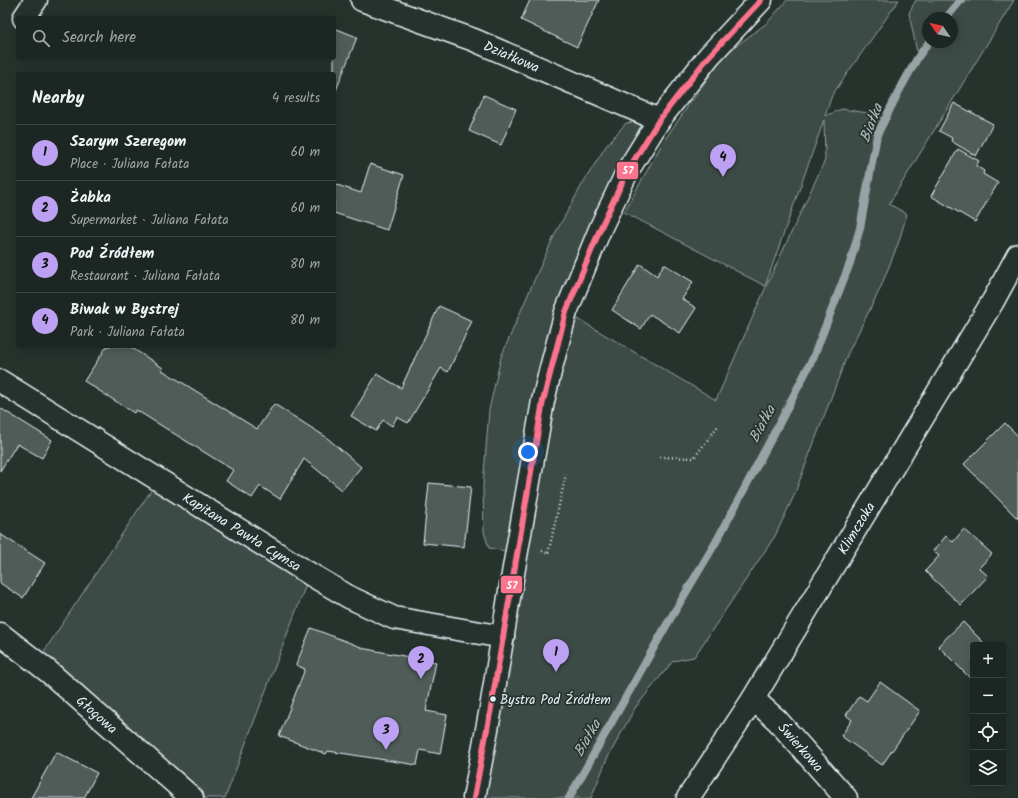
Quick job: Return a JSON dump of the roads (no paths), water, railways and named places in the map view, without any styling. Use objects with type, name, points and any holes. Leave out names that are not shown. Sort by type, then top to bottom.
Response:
[{"type":"street","points":[[25,16],[36,0]]},
{"type":"street","name":"Działkowa","points":[[362,0],[474,40],[659,120]]},
{"type":"street","points":[[474,798],[491,708],[543,401],[566,312],[601,227],[628,170],[659,120],[708,56],[761,0]]},
{"type":"street","name":"Klimczoka","points":[[688,798],[753,699],[1016,264]]},
{"type":"street","name":"Kapitana Pawła Cymsa","points":[[0,381],[310,574],[350,597],[394,618],[503,637]]},
{"type":"street","name":"Głogowa","points":[[0,634],[50,672],[192,798]]},
{"type":"street","name":"Świerkowa","points":[[753,699],[764,707],[777,720],[846,798]]},
{"type":"waterway","name":"Białka","points":[[951,12],[961,0]]},
{"type":"waterway","name":"Białka","points":[[569,798],[666,626],[716,542],[813,358],[850,263],[860,228],[877,135],[899,91],[925,48]]},
{"type":"place","name":"Biwak w Bystrej","points":[[723,177]]},
{"type":"place","name":"Szarym Szeregom","points":[[556,672]]},
{"type":"place","name":"Żabka","points":[[421,679]]},
{"type":"place","name":"Bystra Pod Źródłem","points":[[493,699]]},
{"type":"place","name":"Pod Źródłem","points":[[386,750]]}]
